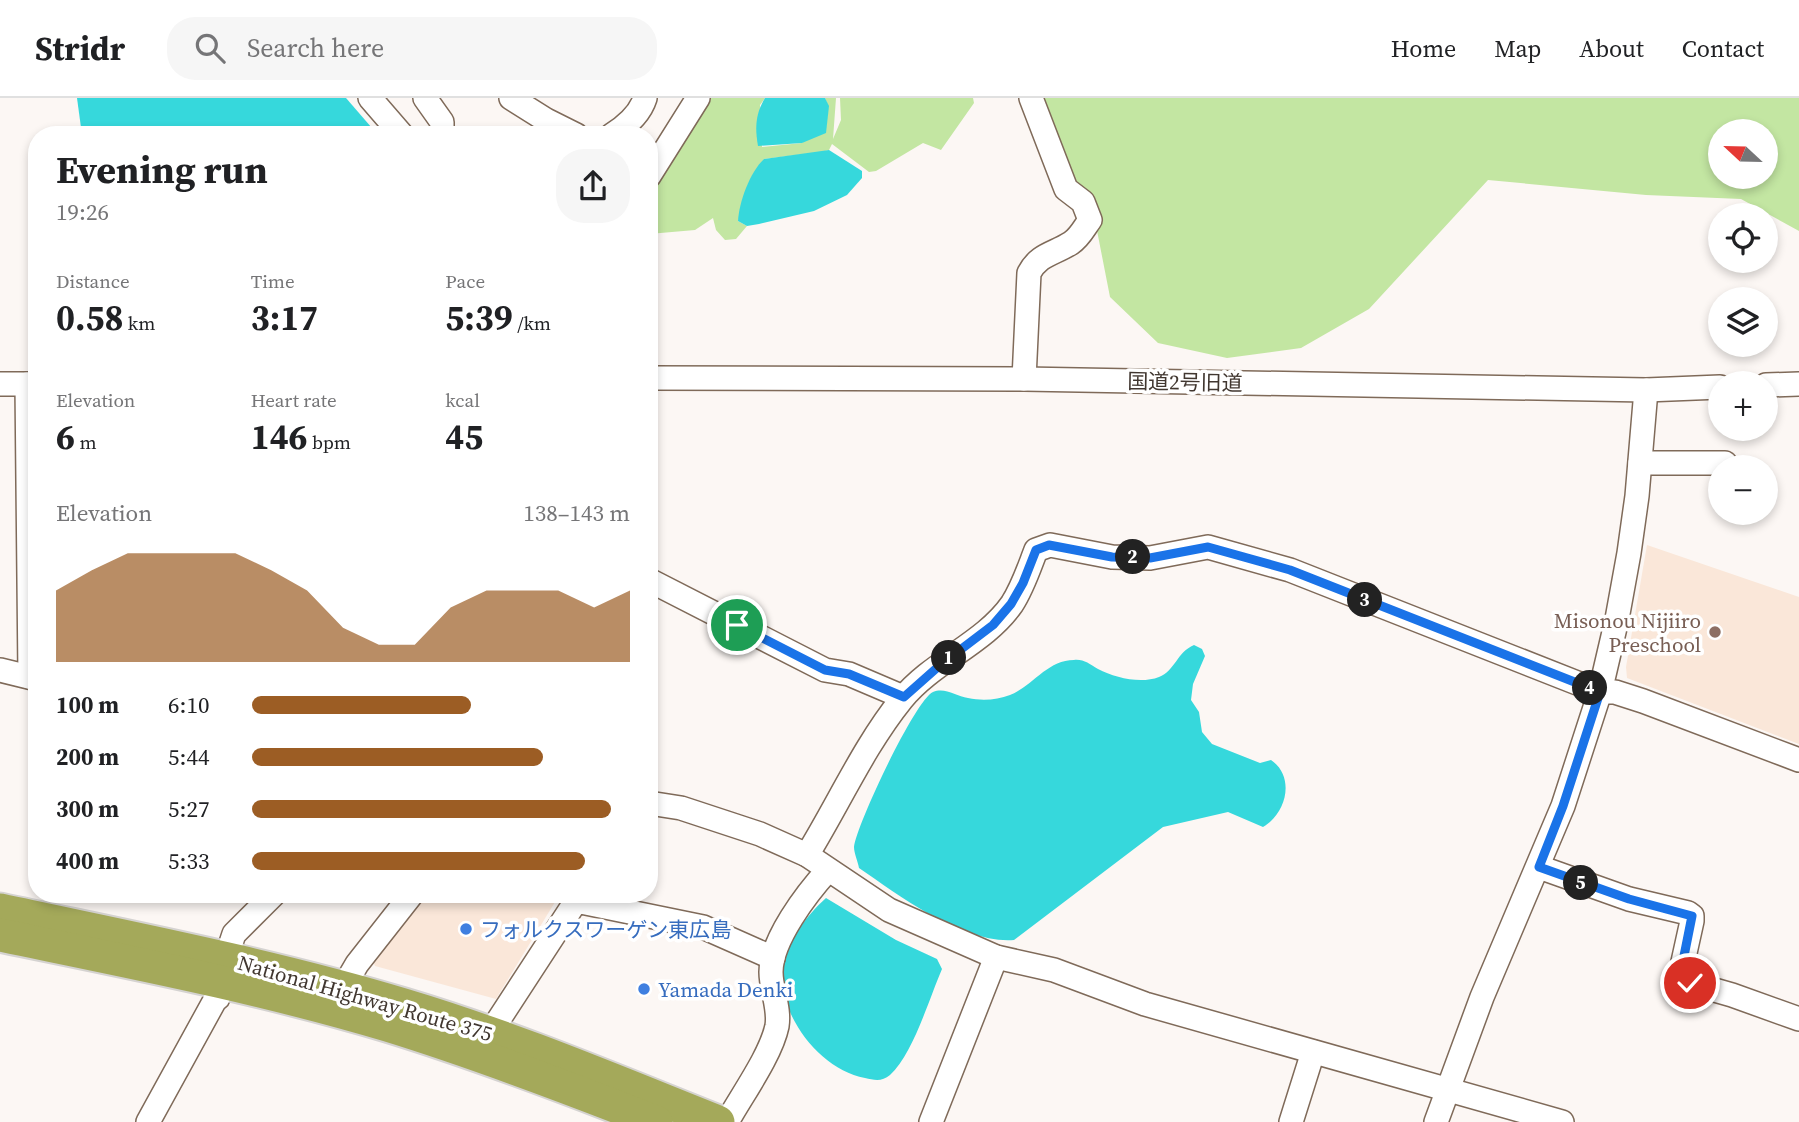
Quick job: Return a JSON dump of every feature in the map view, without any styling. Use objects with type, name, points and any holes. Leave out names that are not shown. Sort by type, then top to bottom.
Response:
[{"type":"highway","name":"National Highway Route 375","points":[[0,910],[225,970],[526,1072],[656,1122]]},
{"type":"highway","name":"National Highway Route 375","points":[[0,935],[342,988],[405,1005],[490,1034],[718,1122]]},
{"type":"street","points":[[370,98],[394,126]]},
{"type":"street","points":[[425,98],[442,126]]},
{"type":"street","points":[[511,98],[558,126]]},
{"type":"street","points":[[625,126],[643,105],[645,98]]},
{"type":"street","points":[[658,162],[698,98]]},
{"type":"street","points":[[1024,379],[1029,273],[1035,261],[1073,242],[1090,220],[1083,202],[1066,189],[1031,98]]},
{"type":"street","name":"国道2号旧道","points":[[658,378],[1024,379],[1646,390],[1708,387]]},
{"type":"street","points":[[0,384],[28,384]]},
{"type":"street","points":[[1778,385],[1799,384]]},
{"type":"street","points":[[1436,1122],[1482,997],[1563,806],[1600,692],[1626,566],[1640,463],[1646,390]]},
{"type":"street","points":[[1640,463],[1708,463]]},
{"type":"street","points":[[807,855],[881,729],[904,697],[993,625],[1011,604],[1036,550],[1049,545],[1112,557],[1150,558],[1208,547],[1290,570],[1600,692],[1615,692],[1643,701],[1799,760]]},
{"type":"street","points":[[658,585],[825,670],[849,674],[904,697]]},
{"type":"street","points":[[0,670],[28,677]]},
{"type":"street","points":[[658,804],[681,808],[760,834],[807,855],[889,910],[996,957],[1054,970],[1145,1004],[1562,1122]]},
{"type":"street","points":[[1539,867],[1629,899],[1688,913],[1692,916],[1692,921],[1681,971],[1690,983],[1799,1019]]},
{"type":"street","points":[[727,1122],[771,1044],[777,1026],[771,972],[773,958],[804,897],[828,870]]},
{"type":"street","points":[[148,1122],[218,998],[234,934],[265,903]]},
{"type":"street","points":[[342,988],[357,964],[405,903]]},
{"type":"street","points":[[490,1034],[567,903]]},
{"type":"street","points":[[593,903],[703,927],[773,958]]},
{"type":"street","points":[[931,1122],[996,957]]},
{"type":"street","points":[[1291,1122],[1313,1052]]},
{"type":"shaded area","name":"Misonou Nijiiro Preschool","points":[[1647,545],[1799,597],[1799,744],[1627,678],[1626,667]]},
{"type":"shaded area","name":"フォルクスワーゲン東広島","points":[[414,903],[554,903],[496,999],[375,966],[371,957]]},
{"type":"green space","points":[[706,98],[765,98],[760,105],[762,147],[802,143],[828,106],[825,98],[836,98],[833,139],[841,120],[840,98],[973,98],[974,103],[941,150],[923,143],[876,171],[869,172],[832,144],[829,150],[821,152],[764,159],[738,221],[747,226],[736,239],[725,240],[716,230],[713,218],[695,230],[658,233],[658,171]]},
{"type":"green space","points":[[1040,98],[1799,98],[1799,231],[1778,219],[1778,203],[1646,195],[1488,180],[1369,309],[1301,348],[1227,358],[1158,343],[1110,297],[1092,205],[1069,170]]},
{"type":"water","points":[[77,98],[346,98],[370,126],[81,126]]},
{"type":"water","points":[[765,98],[825,98],[829,106],[826,133],[802,143],[758,146],[757,122]]},
{"type":"water","points":[[829,150],[862,171],[862,178],[847,195],[814,211],[747,226],[738,221],[746,188],[764,159]]},
{"type":"water","points":[[1194,645],[1202,649],[1205,656],[1193,684],[1191,700],[1199,712],[1202,732],[1212,744],[1260,763],[1271,760],[1284,776],[1286,785],[1282,805],[1271,821],[1263,827],[1228,812],[1163,827],[1014,940],[994,939],[953,926],[913,904],[859,868],[854,847],[865,815],[913,717],[933,692],[946,691],[979,700],[1000,698],[1018,691],[1056,664],[1074,660],[1084,661],[1120,677],[1152,679],[1169,670],[1188,648]]},
{"type":"water","points":[[826,898],[896,940],[937,959],[942,969],[906,1054],[884,1079],[865,1078],[834,1065],[807,1040],[789,1009],[782,976],[786,954],[803,923]]},
{"type":"place","name":"Misonou Nijiiro Preschool","points":[[1715,632]]},
{"type":"place","name":"フォルクスワーゲン東広島","points":[[466,929]]},
{"type":"place","name":"Yamada Denki","points":[[644,989]]},
{"type":"route","points":[[737,625],[825,670],[849,674],[904,697],[993,625],[1011,604],[1036,550],[1049,545],[1112,557],[1150,558],[1208,547],[1290,570],[1600,692],[1563,806],[1539,867],[1629,899],[1692,916],[1681,971],[1690,983]]}]
